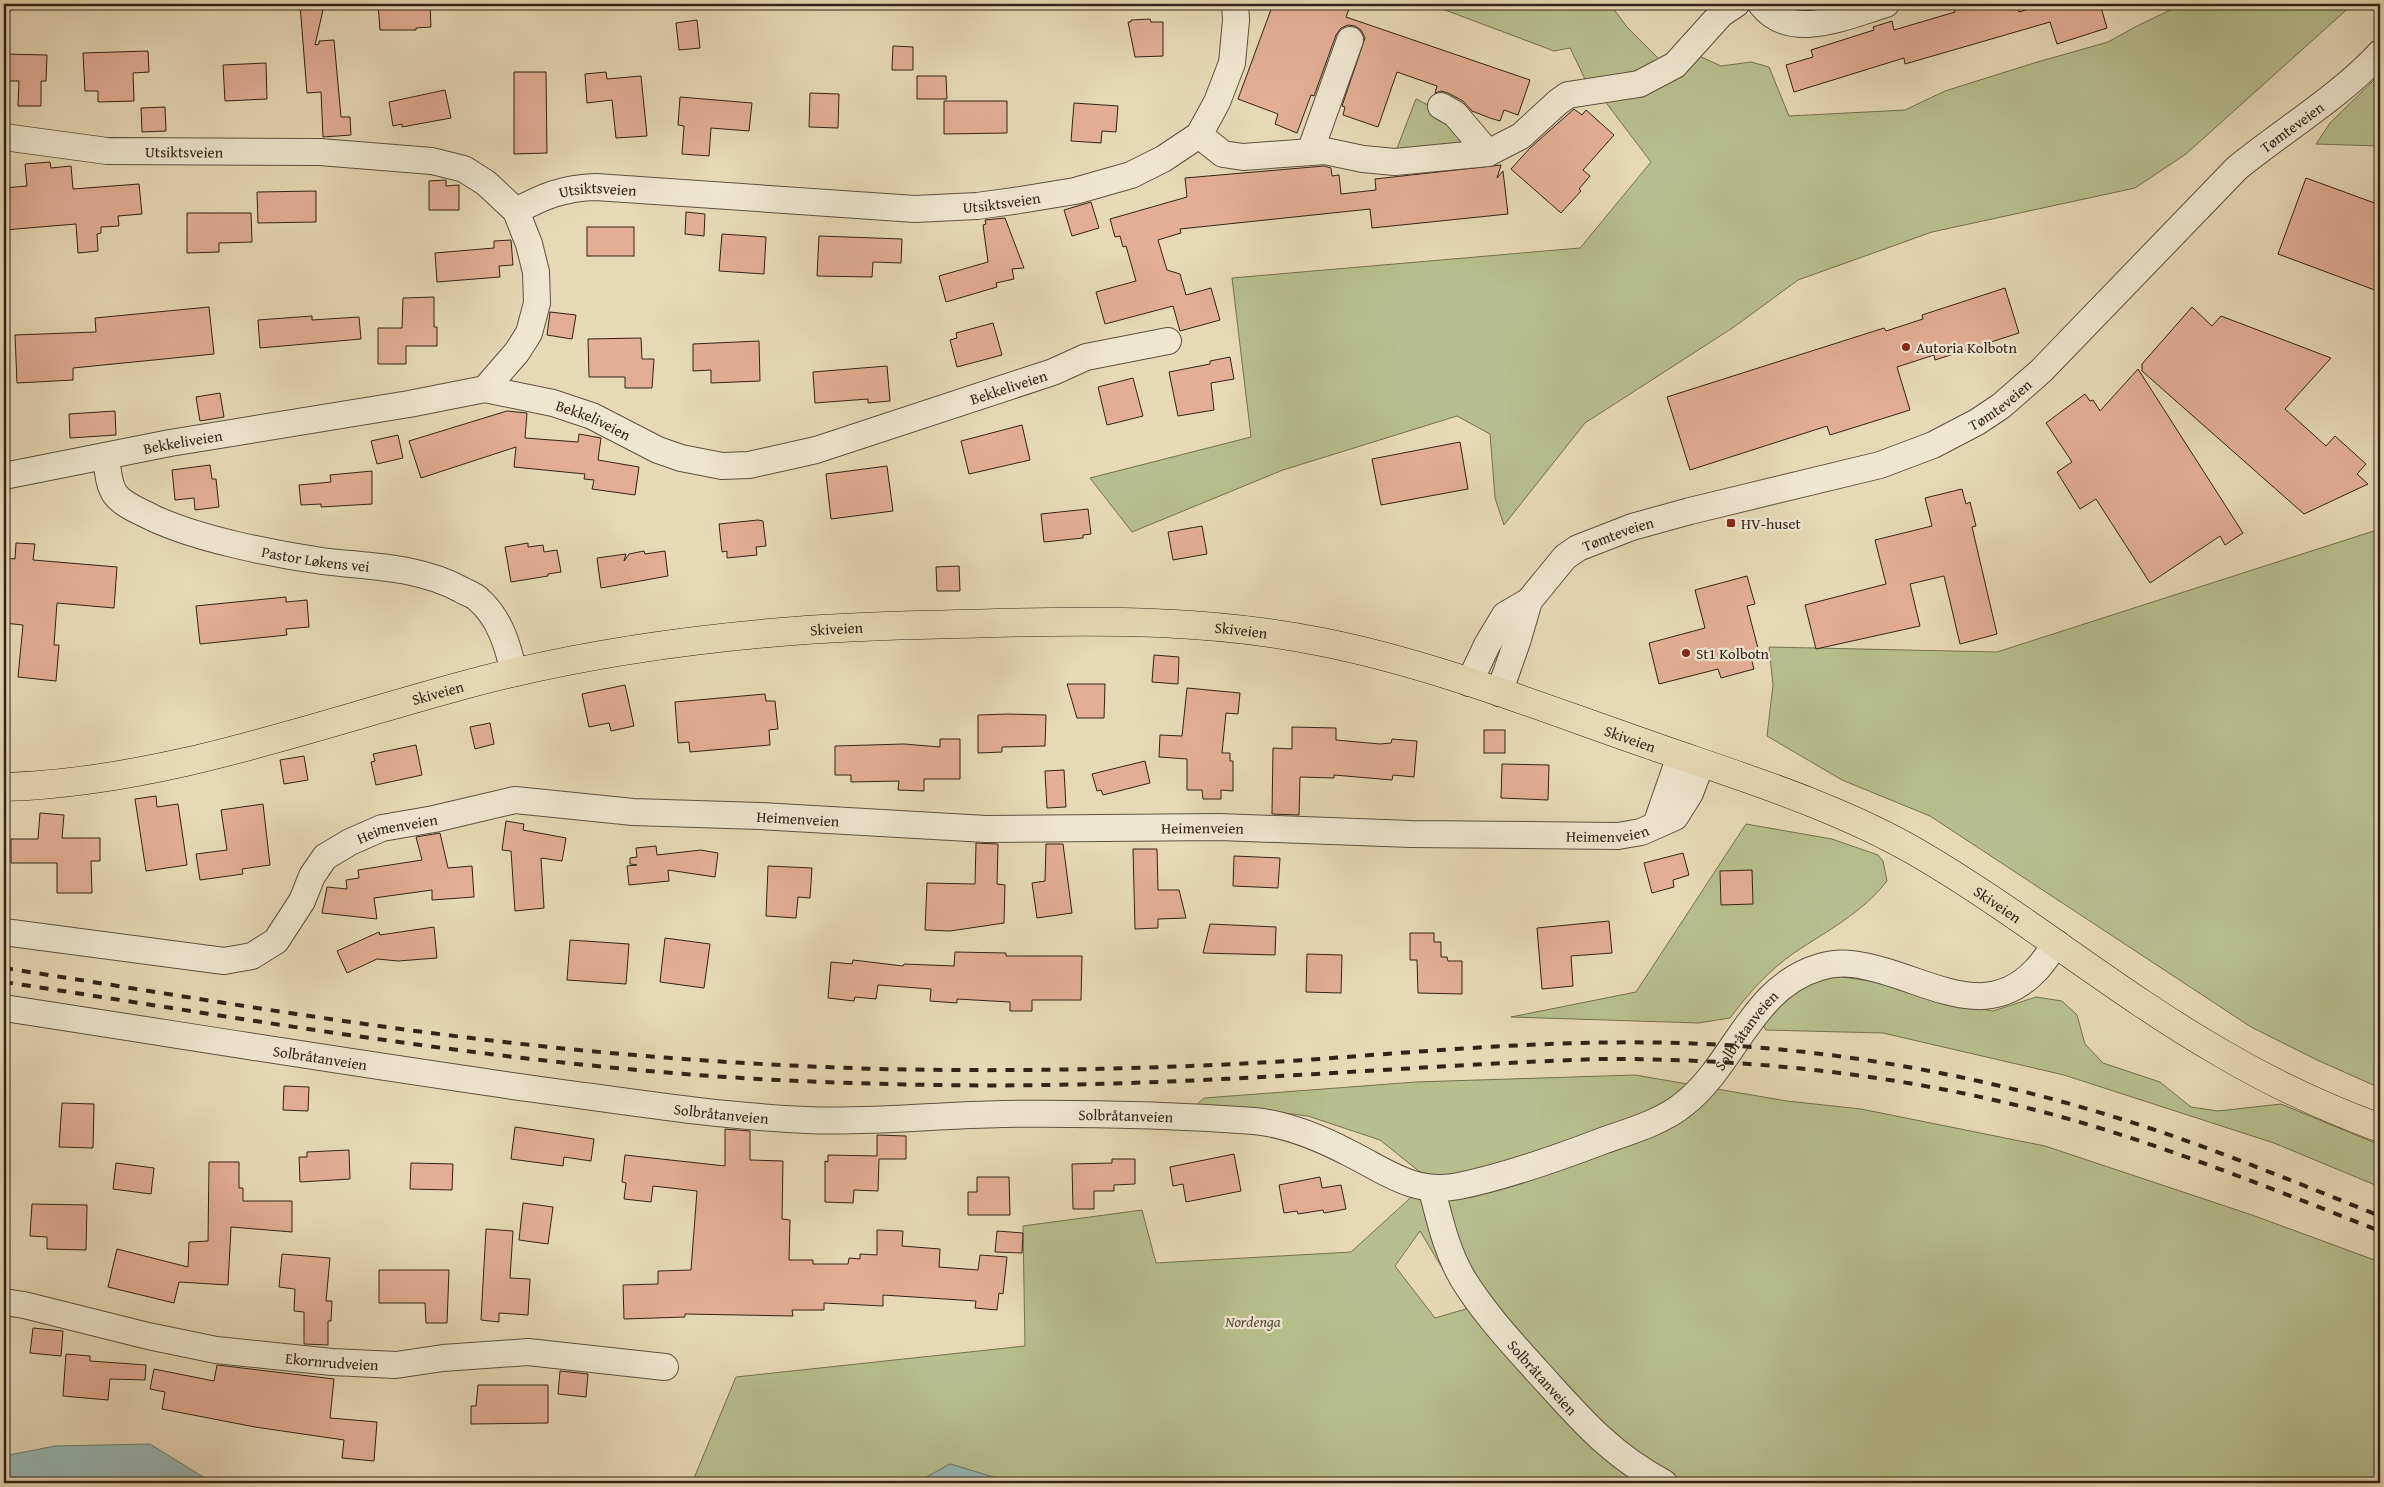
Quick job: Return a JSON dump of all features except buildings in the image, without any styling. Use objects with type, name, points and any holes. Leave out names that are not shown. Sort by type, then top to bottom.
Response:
[{"type":"main road","name":"Skiveien","points":[[4,787],[76,781],[202,757],[514,673],[622,650],[722,637],[868,626],[1083,621],[1201,626],[1288,635],[1357,649],[1469,683],[1690,760],[1854,821],[1910,848],[1983,893],[2218,1052],[2289,1090],[2338,1113],[2380,1128]]},
{"type":"street","points":[[1235,4],[1236,20],[1232,63],[1217,102],[1199,135],[1214,148],[1231,156],[1243,158],[1325,151],[1363,159],[1395,162],[1488,153],[1521,136],[1568,95],[1639,84],[1675,65],[1721,14],[1736,4]]},
{"type":"street","points":[[1761,4],[1785,23],[1812,25],[1886,4]]},
{"type":"street","points":[[1310,152],[1350,40]]},
{"type":"street","name":"Tømteveien","points":[[1499,693],[1520,635],[1529,601],[1540,584],[1565,557],[1596,539],[1690,511],[1880,465],[1933,445],[1977,422],[2001,406],[2040,371],[2237,168],[2355,79],[2380,53]]},
{"type":"street","points":[[1441,106],[1455,114],[1488,153]]},
{"type":"street","name":"Utsiktsveien","points":[[4,137],[107,151],[320,152],[432,161],[464,169],[486,183],[516,211],[544,196],[573,188],[596,186],[820,204],[915,209],[978,206],[1075,191],[1131,176],[1163,160],[1199,135]]},
{"type":"street","points":[[485,389],[517,352],[529,333],[537,303],[536,272],[529,244],[516,211]]},
{"type":"street","name":"Bekkeliveien","points":[[4,476],[170,443],[409,404],[485,389],[553,403],[592,416],[658,450],[681,458],[722,466],[749,465],[816,450],[1053,372],[1086,357],[1168,341]]},
{"type":"street","name":"Pastor Løkens vei","points":[[106,457],[109,477],[115,493],[127,505],[172,526],[248,546],[312,559],[391,568],[443,580],[478,599],[498,624],[508,646],[514,673]]},
{"type":"street","name":"Tømteveien","points":[[1469,683],[1487,645],[1505,615],[1529,601]]},
{"type":"street","name":"Heimenveien","points":[[4,932],[224,960],[252,956],[276,942],[302,901],[312,876],[325,857],[350,842],[382,828],[434,819],[515,800],[632,812],[760,816],[986,829],[1210,827],[1604,836],[1631,835],[1656,825],[1690,760]]},
{"type":"street","name":"Solbråtanveien","points":[[4,1008],[489,1082],[706,1112],[809,1121],[1001,1114],[1181,1117],[1264,1122],[1320,1139],[1393,1176],[1432,1190],[1464,1185],[1556,1158],[1645,1126],[1682,1106],[1706,1081],[1756,1011],[1771,995],[1790,981],[1816,968],[1840,962],[1861,964],[1970,998],[1990,997],[2013,989],[2036,970],[2056,944]]},
{"type":"street","name":"Solbråtanveien","points":[[1432,1190],[1446,1243],[1463,1279],[1494,1324],[1593,1433],[1635,1468],[1664,1483]]},
{"type":"street","name":"Ekornrudveien","points":[[4,1302],[216,1350],[332,1362],[396,1365],[528,1352],[665,1367]]},
{"type":"green space","points":[[1429,4],[1610,4],[1627,27],[1660,60],[1623,78],[1585,79],[1570,48],[1554,51]]},
{"type":"green space","points":[[2183,4],[2353,4],[2186,154],[2135,188],[1932,232],[1798,280],[1734,327],[1585,423],[1504,525],[1495,498],[1490,434],[1457,416],[1283,470],[1132,532],[1090,478],[1251,437],[1232,278],[1580,248],[1651,162],[1604,100],[1697,55],[1721,66],[1751,62],[1769,67],[1789,116],[1905,110],[1945,91],[2108,42]]},
{"type":"green space","points":[[2380,74],[2380,146],[2316,144],[2330,123]]},
{"type":"green space","points":[[1416,99],[1436,109],[1476,147],[1394,156]]},
{"type":"green space","points":[[2380,529],[2380,1088],[2317,1060],[2251,1027],[1930,816],[1842,780],[1767,736],[1773,685],[1769,647],[1997,652]]},
{"type":"green space","points":[[1746,824],[1832,839],[1878,855],[1883,861],[1887,881],[1877,893],[1855,912],[1776,967],[1751,992],[1730,1018],[1699,1023],[1511,1017],[1636,992]]},
{"type":"green space","points":[[1836,976],[1889,984],[1951,1003],[1993,1011],[2036,997],[2062,1001],[2077,1015],[2085,1044],[2103,1063],[2160,1082],[2191,1107],[2218,1111],[2281,1104],[2380,1145],[2380,1187],[2274,1143],[2064,1075],[1883,1033],[1766,1030],[1762,1023],[1776,1004],[1807,985]]},
{"type":"green space","name":"Nordenga","points":[[1635,1075],[1787,1101],[1861,1109],[2045,1146],[2252,1215],[2380,1262],[2380,1483],[1013,1483],[950,1464],[916,1483],[692,1483],[736,1377],[1025,1346],[1023,1226],[1142,1210],[1156,1263],[1351,1252],[1430,1180],[1380,1140],[1308,1116],[1233,1107],[1194,1107],[1204,1098],[1416,1082]],"holes":[[[1420,1231],[1466,1308],[1435,1318],[1395,1266]]]},
{"type":"water","points":[[150,1444],[213,1483],[4,1483],[4,1456],[55,1446]]},
{"type":"water","points":[[950,1464],[1013,1483],[916,1483]]},
{"type":"railway","points":[[4,968],[412,1031],[624,1054],[778,1065],[934,1070],[1146,1068],[1534,1045],[1649,1042],[1707,1044],[1807,1052],[1937,1072],[1981,1081],[2108,1115],[2211,1150],[2380,1216]]},
{"type":"railway","points":[[4,982],[293,1027],[486,1054],[680,1074],[778,1080],[935,1085],[1092,1084],[1598,1059],[1727,1062],[1791,1068],[1919,1085],[1982,1097],[2044,1112],[2175,1153],[2380,1231]]},
{"type":"place","name":"Autoria Kolbotn","points":[[1906,347]]},
{"type":"place","name":"HV-huset","points":[[1731,523]]},
{"type":"place","name":"St1 Kolbotn","points":[[1686,653]]}]
